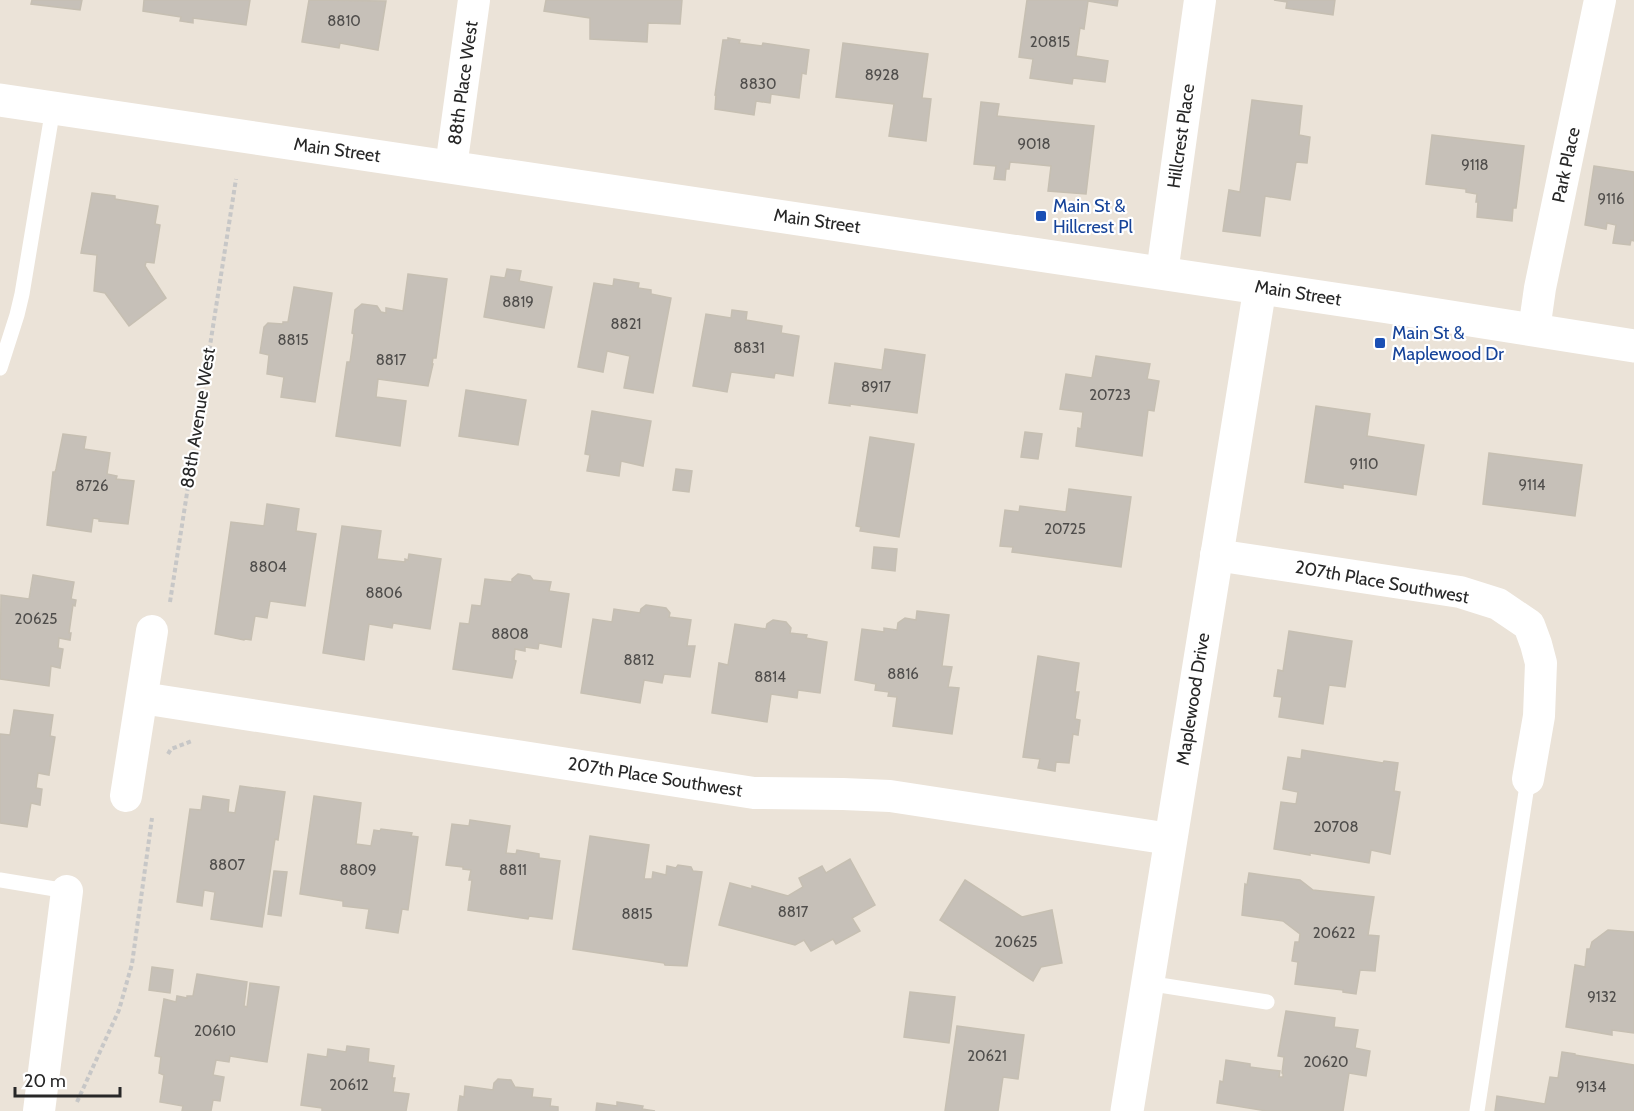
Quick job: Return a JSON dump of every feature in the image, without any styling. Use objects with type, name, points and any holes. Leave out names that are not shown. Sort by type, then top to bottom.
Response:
[{"type":"main road","name":"Main Street","points":[[0,100],[1162,273],[1634,346]]},
{"type":"main road","name":"Maplewood Drive","points":[[1127,1111],[1260,288]]},
{"type":"street","name":"88th Place West","points":[[451,167],[474,0]]},
{"type":"street","name":"Hillcrest Place","points":[[1162,273],[1200,0]]},
{"type":"street","name":"Park Place","points":[[1534,330],[1540,288],[1600,0]]},
{"type":"street","name":"207th Place Southwest","points":[[1216,555],[1460,592],[1498,604],[1529,625],[1541,663],[1539,716],[1528,779]]},
{"type":"street","points":[[126,796],[152,631]]},
{"type":"street","name":"207th Place Southwest","points":[[142,699],[754,792],[890,796],[1170,839]]},
{"type":"street","points":[[39,1111],[67,891]]},
{"type":"lane","points":[[0,368],[22,294],[53,108]]},
{"type":"lane","points":[[1477,1111],[1528,779]]},
{"type":"lane","points":[[0,880],[67,891]]},
{"type":"lane","points":[[1148,983],[1268,1002]]},
{"type":"path","name":"88th Avenue West","points":[[174,608],[170,600],[236,179]]},
{"type":"path","points":[[165,758],[171,749],[198,739]]},
{"type":"path","points":[[76,1105],[119,1010],[132,964],[152,813]]},
{"type":"building","points":[[32,0],[82,0],[80,10],[31,4]]},
{"type":"building","points":[[144,0],[250,0],[246,25],[193,18],[193,23],[180,21],[181,17],[143,11]]},
{"type":"building","points":[[309,0],[386,1],[378,50],[340,43],[339,48],[302,42]]},
{"type":"building","points":[[546,0],[682,0],[680,24],[648,23],[647,42],[590,39],[590,18],[544,11]]},
{"type":"building","points":[[1027,0],[1118,0],[1117,6],[1088,1],[1084,29],[1080,28],[1076,56],[1108,61],[1105,82],[1073,78],[1072,84],[1030,78],[1033,59],[1019,57]]},
{"type":"building","points":[[1274,0],[1335,0],[1333,15],[1286,8],[1287,2]]},
{"type":"building","points":[[728,38],[740,40],[739,43],[762,46],[763,43],[809,50],[806,74],[802,73],[799,98],[771,94],[770,103],[756,101],[754,115],[715,109],[723,40],[728,40]]},
{"type":"building","points":[[843,43],[928,54],[922,98],[931,99],[926,141],[889,136],[894,104],[836,97]]},
{"type":"building","points":[[1252,100],[1302,106],[1299,135],[1310,137],[1307,163],[1296,162],[1290,200],[1265,196],[1260,236],[1223,231],[1229,190],[1240,192]]},
{"type":"building","points":[[981,102],[999,104],[997,116],[1094,126],[1086,194],[1048,191],[1051,166],[1010,162],[1009,169],[1006,169],[1005,180],[994,179],[996,166],[974,164]]},
{"type":"building","points":[[1432,135],[1524,146],[1516,208],[1513,208],[1512,221],[1477,217],[1477,194],[1466,192],[1466,189],[1426,184]]},
{"type":"building","points":[[1594,166],[1634,172],[1634,241],[1631,240],[1630,245],[1613,243],[1616,225],[1607,223],[1606,229],[1585,225]]},
{"type":"building","points":[[92,193],[158,206],[155,224],[160,225],[154,263],[146,262],[145,266],[166,298],[129,326],[105,293],[94,291],[97,255],[81,253]]},
{"type":"building","points":[[507,269],[521,271],[519,281],[552,287],[544,328],[484,317],[491,276],[505,278]]},
{"type":"building","points":[[408,274],[447,279],[436,358],[433,358],[428,386],[378,379],[376,397],[406,401],[400,446],[336,436],[347,362],[350,362],[355,310],[362,304],[377,306],[381,312],[386,313],[386,308],[403,311]]},
{"type":"building","points":[[614,279],[639,283],[638,288],[651,290],[651,294],[671,298],[653,393],[624,388],[630,356],[607,351],[603,372],[578,367],[594,283],[613,286]]},
{"type":"building","points":[[294,287],[332,293],[315,402],[281,397],[284,377],[267,374],[269,355],[260,353],[264,327],[268,323],[288,322]]},
{"type":"building","points":[[732,310],[747,312],[746,320],[782,326],[781,333],[799,336],[793,376],[775,373],[774,378],[731,372],[727,392],[693,386],[706,314],[731,318]]},
{"type":"building","points":[[885,349],[925,355],[917,413],[829,403],[835,363],[882,370]]},
{"type":"building","points":[[1096,356],[1150,364],[1147,379],[1159,381],[1154,411],[1148,410],[1142,456],[1076,446],[1083,412],[1060,409],[1066,374],[1092,378]]},
{"type":"building","points":[[466,390],[526,400],[518,445],[459,436]]},
{"type":"building","points":[[1316,406],[1370,414],[1367,436],[1424,445],[1416,495],[1343,484],[1343,488],[1305,482]]},
{"type":"building","points":[[592,411],[651,421],[643,466],[621,461],[619,476],[587,471],[590,455],[585,454]]},
{"type":"building","points":[[1025,432],[1042,434],[1038,459],[1021,457]]},
{"type":"building","points":[[63,434],[86,437],[84,449],[110,453],[107,474],[117,476],[116,479],[134,481],[128,524],[99,521],[93,518],[91,532],[47,525],[53,472],[56,469]]},
{"type":"building","points":[[870,437],[914,444],[899,537],[860,531],[861,527],[856,526]]},
{"type":"building","points":[[1489,453],[1582,465],[1575,516],[1483,504]]},
{"type":"building","points":[[676,469],[692,471],[689,492],[673,490]]},
{"type":"building","points":[[1069,489],[1131,497],[1121,567],[1012,552],[1013,547],[1000,546],[1005,510],[1019,512],[1020,506],[1066,512]]},
{"type":"building","points":[[267,504],[299,509],[296,531],[316,534],[305,606],[270,601],[267,618],[255,616],[251,640],[215,634],[231,522],[264,526]]},
{"type":"building","points":[[342,526],[381,531],[377,559],[405,562],[409,554],[441,559],[430,629],[393,623],[392,628],[369,624],[364,660],[323,653]]},
{"type":"building","points":[[874,547],[897,549],[895,571],[872,568]]},
{"type":"building","points":[[518,574],[530,576],[533,580],[551,582],[549,591],[569,594],[561,647],[539,643],[538,649],[525,647],[525,651],[515,649],[514,660],[516,661],[512,678],[453,669],[460,623],[469,624],[472,605],[481,606],[485,579],[512,582]]},
{"type":"building","points":[[33,575],[74,582],[71,599],[76,600],[75,606],[73,605],[70,640],[59,638],[58,648],[63,649],[60,668],[51,666],[49,686],[0,679],[1,595],[29,599]]},
{"type":"building","points":[[646,605],[666,608],[670,613],[669,617],[691,620],[687,646],[695,646],[690,677],[664,674],[662,683],[644,680],[640,703],[581,693],[593,619],[612,622],[614,609],[640,613]]},
{"type":"building","points":[[917,611],[949,615],[942,666],[952,667],[948,687],[959,688],[952,734],[893,726],[897,697],[888,696],[889,692],[875,690],[876,684],[855,680],[862,629],[884,632],[884,628],[897,630],[898,623],[905,618],[916,620]]},
{"type":"building","points":[[773,620],[786,622],[791,628],[790,633],[807,635],[806,638],[827,642],[820,693],[798,690],[797,698],[771,694],[767,722],[712,713],[719,663],[728,665],[735,624],[766,629],[767,624]]},
{"type":"building","points":[[1289,631],[1352,641],[1345,687],[1329,685],[1323,724],[1279,717],[1282,697],[1274,696],[1278,670],[1283,671]]},
{"type":"building","points":[[1038,656],[1079,663],[1075,692],[1079,692],[1075,719],[1080,720],[1078,735],[1073,734],[1069,763],[1056,762],[1055,771],[1038,768],[1040,759],[1023,757]]},
{"type":"building","points":[[14,710],[53,715],[50,736],[55,737],[49,775],[38,773],[36,788],[42,789],[40,805],[31,803],[27,827],[0,823],[0,734],[10,735]]},
{"type":"building","points":[[1302,750],[1383,763],[1384,761],[1398,763],[1394,791],[1400,792],[1390,854],[1371,850],[1369,863],[1274,849],[1281,802],[1296,804],[1298,792],[1283,789],[1288,757],[1301,759]]},
{"type":"building","points":[[240,786],[285,792],[278,840],[275,839],[262,927],[211,919],[215,892],[204,890],[202,906],[177,902],[190,809],[201,810],[203,796],[229,800],[228,812],[235,813]]},
{"type":"building","points":[[314,796],[361,803],[356,844],[371,846],[374,830],[380,831],[381,829],[412,833],[411,836],[418,837],[408,910],[402,909],[398,933],[366,928],[369,909],[343,906],[343,901],[300,894]]},
{"type":"building","points":[[470,820],[510,826],[506,853],[516,854],[517,850],[539,854],[539,858],[560,861],[552,919],[529,916],[528,919],[468,910],[471,870],[446,865],[452,824],[469,826]]},
{"type":"building","points":[[590,836],[649,845],[644,879],[652,879],[653,872],[666,875],[667,866],[691,867],[693,871],[702,872],[687,966],[665,965],[573,949]]},
{"type":"building","points":[[850,859],[875,905],[852,918],[860,931],[836,944],[833,939],[811,951],[804,940],[795,945],[719,925],[730,883],[752,889],[752,886],[788,896],[803,887],[799,878],[822,866],[826,873]]},
{"type":"building","points":[[274,871],[287,872],[281,916],[268,914]]},
{"type":"building","points":[[1249,873],[1300,880],[1313,890],[1374,897],[1368,935],[1379,936],[1375,971],[1360,970],[1356,994],[1343,992],[1343,990],[1295,984],[1298,962],[1292,961],[1295,942],[1299,942],[1300,934],[1283,921],[1242,915],[1245,884],[1247,885]]},
{"type":"building","points":[[965,880],[1022,917],[1052,910],[1062,963],[1041,967],[1033,981],[940,920]]},
{"type":"building","points":[[1608,930],[1634,932],[1634,1033],[1612,1030],[1612,1035],[1566,1027],[1575,965],[1585,967],[1587,949],[1590,949],[1592,942]]},
{"type":"building","points":[[152,967],[173,970],[170,993],[149,990]]},
{"type":"building","points":[[197,974],[247,982],[244,1006],[247,1007],[250,983],[279,987],[267,1062],[230,1056],[229,1062],[216,1060],[213,1075],[224,1077],[220,1101],[213,1100],[211,1111],[182,1111],[183,1106],[160,1102],[164,1075],[159,1073],[161,1057],[155,1056],[164,999],[176,1002],[177,996],[187,998],[187,996],[193,996]]},
{"type":"building","points":[[910,992],[955,997],[949,1043],[904,1037]]},
{"type":"building","points":[[1286,1011],[1335,1018],[1334,1027],[1358,1030],[1355,1048],[1370,1051],[1366,1076],[1349,1073],[1343,1111],[1267,1111],[1217,1103],[1226,1060],[1250,1064],[1250,1067],[1280,1071],[1279,1077],[1283,1077],[1284,1057],[1278,1056]]},
{"type":"building","points":[[957,1026],[1024,1035],[1018,1079],[1003,1077],[998,1111],[945,1111]]},
{"type":"building","points":[[347,1046],[369,1049],[368,1062],[394,1066],[393,1092],[409,1094],[406,1111],[322,1111],[322,1108],[301,1105],[308,1054],[327,1057],[328,1049],[346,1052]]},
{"type":"building","points":[[1562,1052],[1634,1065],[1634,1111],[1495,1111],[1497,1096],[1545,1104],[1550,1077],[1558,1078]]},
{"type":"building","points":[[498,1079],[511,1080],[515,1087],[533,1089],[532,1097],[551,1099],[550,1106],[558,1107],[558,1111],[458,1111],[460,1096],[464,1097],[465,1086],[493,1090],[494,1083]]},
{"type":"building","points":[[617,1102],[643,1106],[642,1109],[655,1111],[596,1111],[597,1103],[617,1106]]},
{"type":"place","name":"Main St & Hillcrest Pl","points":[[1041,216]]},
{"type":"place","name":"Main St & Maplewood Dr","points":[[1380,343]]}]
